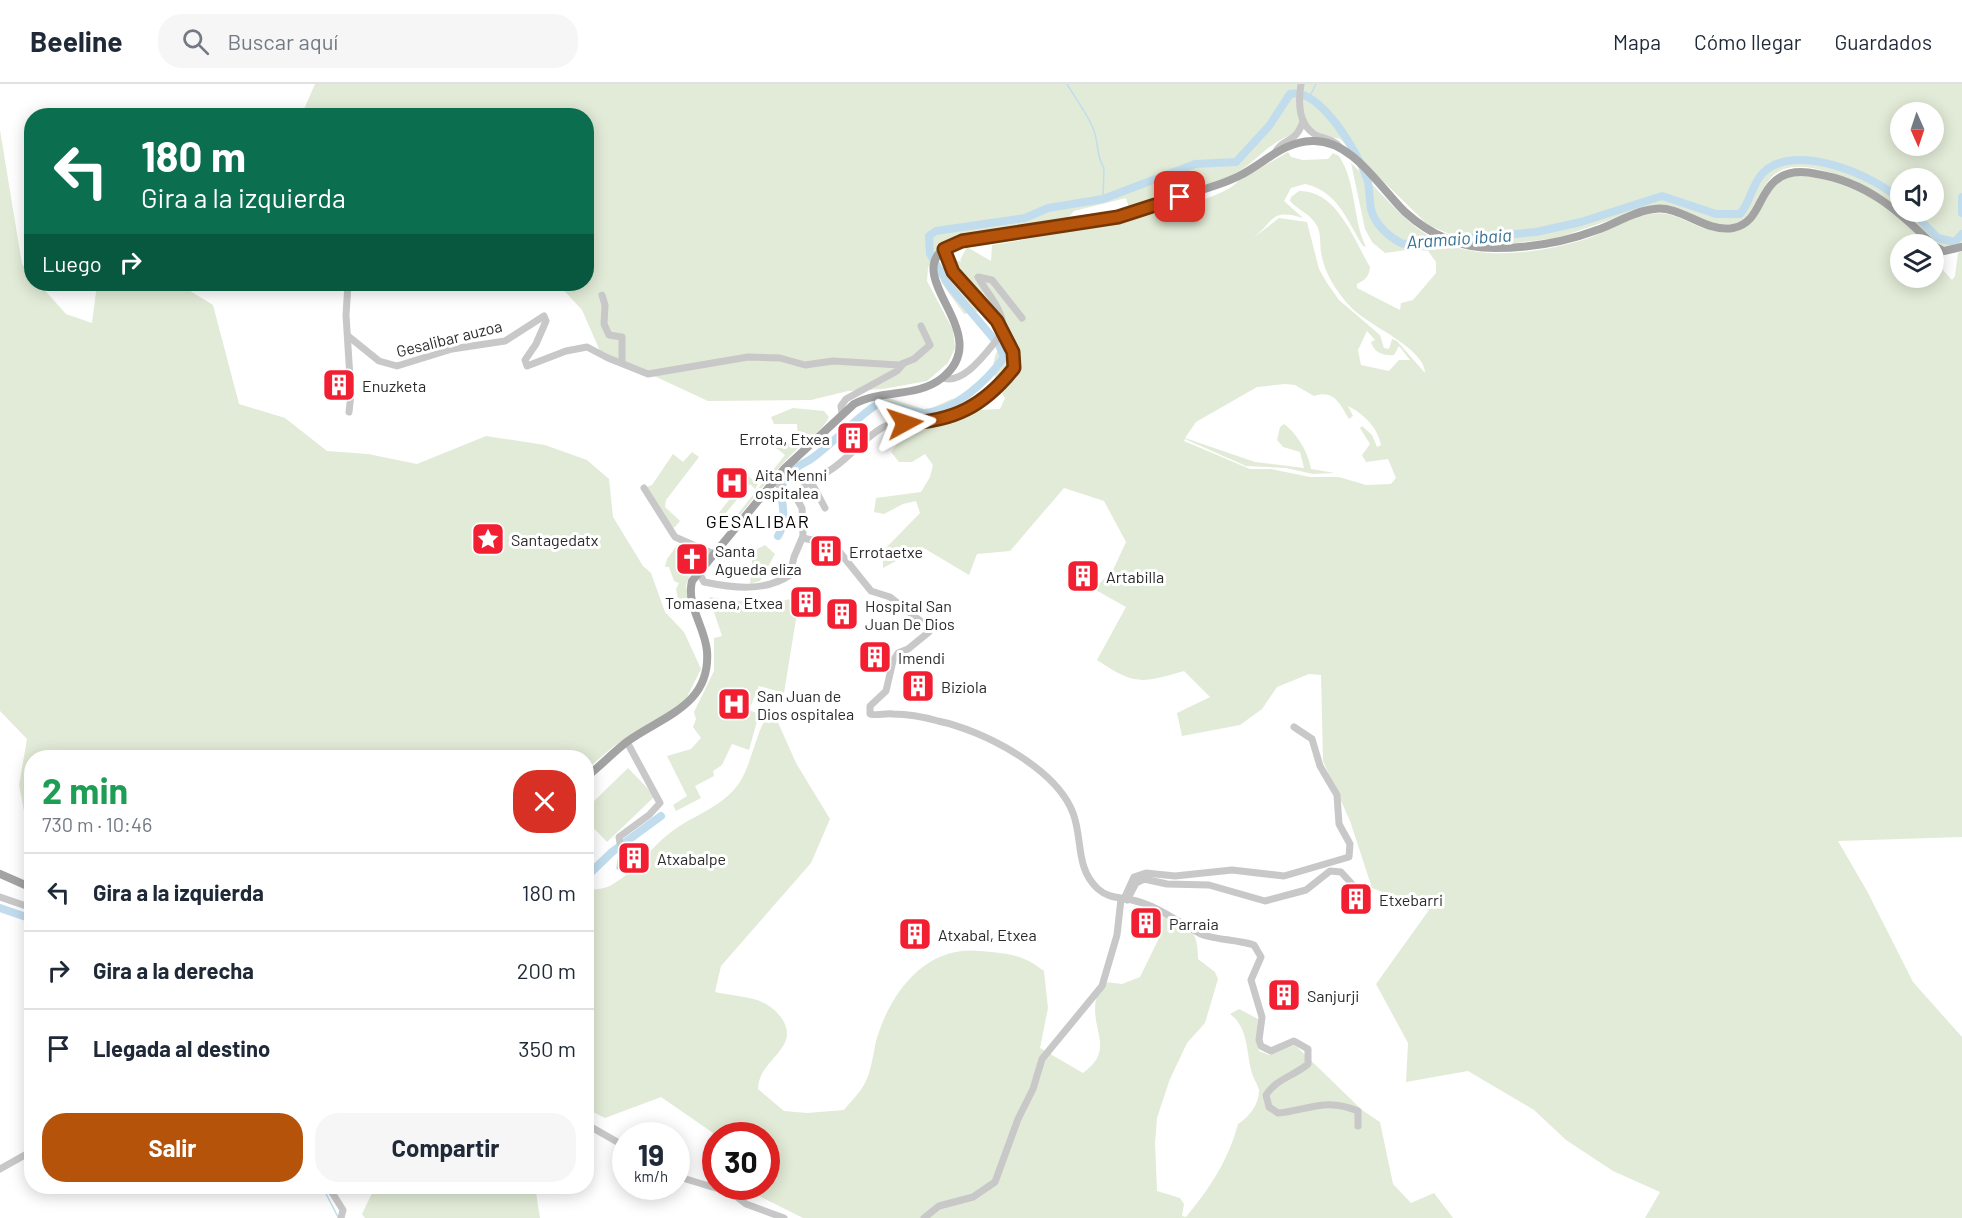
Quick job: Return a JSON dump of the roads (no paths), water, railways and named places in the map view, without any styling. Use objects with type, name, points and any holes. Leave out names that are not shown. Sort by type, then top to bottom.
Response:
[{"type":"main road","points":[[594,770],[627,742],[687,706],[703,677],[707,657],[705,638],[689,590],[698,571],[779,485],[842,413],[868,398],[914,390],[942,378],[956,362],[961,340],[955,319],[935,284],[933,272],[936,259],[944,249],[962,241],[1118,217],[1235,178],[1276,151],[1288,145],[1306,141],[1325,142],[1354,158],[1405,212],[1436,234],[1457,243],[1497,248],[1557,242],[1588,234],[1643,211],[1658,208],[1682,213],[1716,227],[1734,227],[1750,219],[1775,181],[1797,172],[1827,176],[1864,188],[1892,206],[1921,234]]},
{"type":"main road","points":[[1944,251],[1962,247]]},
{"type":"main road","points":[[0,874],[24,884]]},
{"type":"street","points":[[1301,86],[1299,99],[1306,141]]},
{"type":"street","points":[[1304,126],[1312,133],[1332,140],[1342,150]]},
{"type":"street","points":[[1276,151],[1278,147],[1296,137],[1304,126]]},
{"type":"street","points":[[797,498],[808,481],[821,477],[857,444],[882,427],[946,418],[977,404],[997,389],[1014,368],[1013,352],[1001,330],[986,306],[974,297],[953,272],[944,249]]},
{"type":"street","points":[[942,378],[958,378],[969,370],[1000,336],[1004,327],[1000,312],[978,277],[992,280],[1022,318]]},
{"type":"street","points":[[348,291],[350,412]]},
{"type":"street","points":[[602,295],[606,329],[609,335],[622,337],[622,362]]},
{"type":"street","name":"Gesalibar auzoa","points":[[348,336],[379,361],[397,366],[452,349],[504,341],[544,316],[546,321],[536,344],[525,360],[527,366],[585,346],[648,374],[748,357],[780,358],[805,365],[833,361],[903,364]]},
{"type":"street","points":[[842,413],[841,405],[846,399],[897,371],[930,345],[921,326]]},
{"type":"street","points":[[808,481],[814,487],[825,508]]},
{"type":"street","points":[[698,571],[704,582],[750,587],[771,585],[790,575],[794,557],[803,538],[802,508],[797,498],[779,485]]},
{"type":"street","points":[[644,488],[675,537],[714,554]]},
{"type":"street","points":[[803,538],[834,545],[871,591],[890,597],[928,627],[929,632],[924,637],[898,653],[893,661],[886,691],[870,706],[870,714],[895,714],[938,721],[1001,743],[1033,767],[1065,798],[1073,812],[1077,827],[1080,858],[1088,877],[1098,889],[1106,895],[1173,916],[1201,935],[1254,945],[1261,957],[1251,980],[1262,1017],[1259,1040],[1262,1046],[1271,1051],[1294,1041],[1308,1049],[1309,1057],[1308,1064],[1301,1070],[1280,1080],[1270,1088],[1266,1095],[1269,1107],[1278,1113],[1316,1104],[1347,1106],[1358,1111],[1358,1126]]},
{"type":"street","points":[[924,1218],[939,1206],[973,1197],[995,1182],[1018,1119],[1033,1089],[1042,1059],[1102,986],[1118,935],[1124,899],[1131,882],[1139,874],[1175,876],[1232,870],[1284,876],[1349,857],[1350,844],[1339,824],[1337,795],[1320,766],[1312,739],[1294,727]]},
{"type":"street","points":[[620,867],[622,833],[645,818],[660,803],[627,742]]},
{"type":"street","points":[[1124,899],[1137,883],[1144,879],[1167,885],[1209,885],[1262,902],[1306,890],[1330,871],[1341,872],[1352,884]]},
{"type":"street","points":[[0,897],[24,905]]},
{"type":"street","points":[[594,1129],[612,1139]]},
{"type":"street","points":[[0,1169],[24,1156]]},
{"type":"street","points":[[690,1180],[723,1190],[746,1204],[784,1218]]},
{"type":"street","points":[[333,1194],[343,1210],[340,1218]]},
{"type":"waterway","points":[[1067,84],[1095,133],[1104,168],[1103,199]]},
{"type":"waterway","points":[[1309,98],[1316,84]]},
{"type":"waterway","name":"Aramaio ibaia","points":[[778,536],[784,516],[783,482],[791,471],[811,459],[879,403],[920,413],[937,411],[970,393],[1004,357],[999,345],[950,287],[930,254],[929,236],[936,231],[1025,218],[1048,208],[1103,199],[1195,164],[1236,162],[1269,126],[1290,94],[1302,95],[1314,101],[1337,124],[1363,168],[1368,183],[1371,211],[1386,232],[1403,244],[1536,232],[1581,222],[1662,196],[1716,214],[1740,214],[1763,173],[1776,164],[1794,160],[1833,165],[1854,172],[1890,192]]},
{"type":"waterway","name":"Aramaio ibaia","points":[[1962,197],[1962,213]]},
{"type":"waterway","name":"Aramaio ibaia","points":[[1922,222],[1938,238],[1955,242],[1962,234]]},
{"type":"waterway","name":"Aramaio ibaia","points":[[594,869],[612,852],[661,816]]},
{"type":"waterway","name":"Aramaio ibaia","points":[[0,908],[24,916]]},
{"type":"waterway","points":[[326,1194],[338,1217]]},
{"type":"place","name":"Enuzketa","points":[[339,385]]},
{"type":"place","name":"Errota, Etxea","points":[[853,438]]},
{"type":"place","name":"Aita Menni ospitalea","points":[[732,483]]},
{"type":"place","name":"Santagedatx","points":[[488,539]]},
{"type":"place","name":"Errotaetxe","points":[[826,551]]},
{"type":"place","name":"Santa Agueda eliza","points":[[692,559]]},
{"type":"place","name":"Artabilla","points":[[1083,576]]},
{"type":"place","name":"Tomasena, Etxea","points":[[806,602]]},
{"type":"place","name":"Hospital San Juan De Dios","points":[[842,614]]},
{"type":"place","name":"Imendi","points":[[875,657]]},
{"type":"place","name":"Biziola","points":[[918,686]]},
{"type":"place","name":"San Juan de Dios ospitalea","points":[[734,704]]},
{"type":"place","name":"Atxabalpe","points":[[634,858]]},
{"type":"place","name":"Etxebarri","points":[[1356,899]]},
{"type":"place","name":"Parraia","points":[[1146,923]]},
{"type":"place","name":"Atxabal, Etxea","points":[[915,934]]},
{"type":"place","name":"Sanjurji","points":[[1284,995]]},
{"type":"district","name":"GESALIBAR","points":[[758,521]]}]
